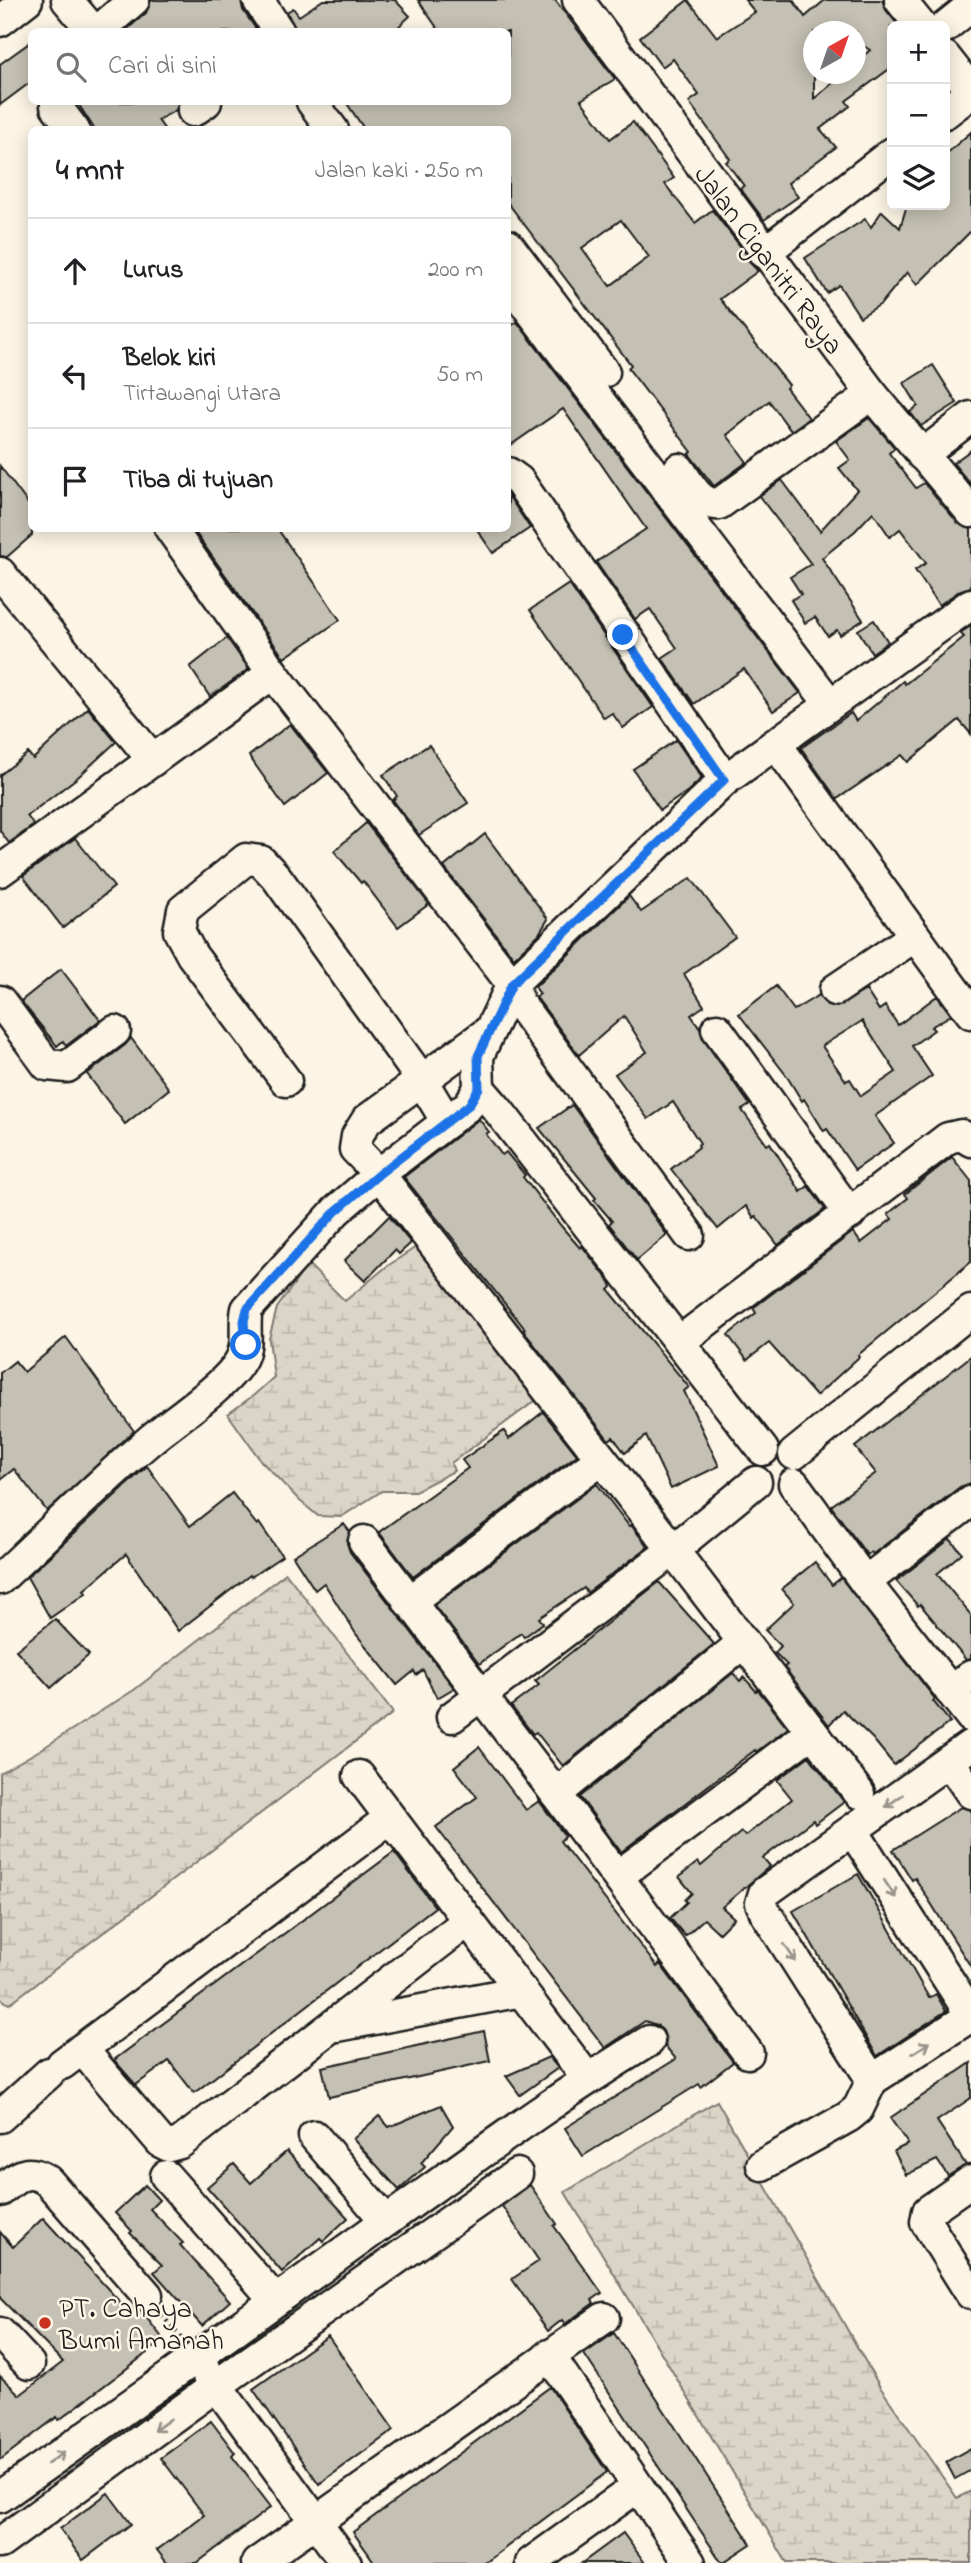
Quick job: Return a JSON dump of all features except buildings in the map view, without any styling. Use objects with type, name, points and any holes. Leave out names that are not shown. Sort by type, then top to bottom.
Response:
[{"type":"street","points":[[0,22],[27,0]]},
{"type":"street","points":[[67,0],[92,28]]},
{"type":"street","points":[[101,28],[134,0]]},
{"type":"street","points":[[258,0],[276,28]]},
{"type":"street","name":"Jalan Ciganitri Raya","points":[[578,0],[764,253],[872,394],[971,512]]},
{"type":"street","points":[[900,0],[917,21]]},
{"type":"street","points":[[950,23],[971,6]]},
{"type":"street","points":[[950,64],[971,91],[950,109]]},
{"type":"street","points":[[57,105],[71,126]]},
{"type":"street","points":[[314,105],[330,126]]},
{"type":"street","points":[[764,253],[887,157]]},
{"type":"street","points":[[511,250],[702,500],[710,505],[719,504],[872,394]]},
{"type":"street","points":[[512,294],[830,704]]},
{"type":"street","points":[[922,455],[971,417]]},
{"type":"street","points":[[511,475],[519,481],[724,780]]},
{"type":"street","points":[[173,532],[273,673],[512,984],[519,1003],[690,1235]]},
{"type":"street","points":[[0,573],[153,760]]},
{"type":"street","points":[[6,1562],[230,1374],[241,1360],[246,1345],[244,1321],[247,1309],[254,1299],[336,1211],[379,1174],[469,1105],[479,1088],[478,1056],[512,984],[724,780],[971,604]]},
{"type":"street","points":[[2,865],[273,673]]},
{"type":"street","points":[[776,744],[971,1013]]},
{"type":"street","points":[[286,1081],[192,955],[179,931],[183,910],[246,859],[261,861],[278,878],[421,1079],[447,1122]]},
{"type":"street","points":[[835,990],[915,936]]},
{"type":"street","points":[[0,1001],[47,1065],[66,1067],[115,1031]]},
{"type":"street","points":[[717,1029],[850,1214]]},
{"type":"street","points":[[488,1032],[367,1120],[357,1136],[355,1149],[379,1174],[859,1793]]},
{"type":"street","points":[[479,1088],[763,1450]]},
{"type":"street","points":[[679,1342],[948,1138],[961,1135],[971,1141]]},
{"type":"street","points":[[794,1454],[971,1311]]},
{"type":"street","points":[[774,1446],[785,1448],[794,1454],[799,1464],[799,1475],[786,1491],[775,1493],[765,1490],[757,1482],[753,1471],[755,1459],[763,1450],[774,1446]]},
{"type":"street","points":[[409,1602],[601,1459]]},
{"type":"street","points":[[452,1717],[673,1550],[757,1482]]},
{"type":"street","points":[[794,1484],[865,1582],[962,1696]]},
{"type":"street","points":[[865,1582],[971,1502]]},
{"type":"street","points":[[364,1541],[618,1876],[748,2053]]},
{"type":"street","points":[[556,1794],[744,1642]]},
{"type":"street","points":[[618,1876],[812,1732]]},
{"type":"street","points":[[872,2080],[765,1913],[761,1903],[764,1893],[960,1753],[971,1793]]},
{"type":"street","points":[[359,1776],[587,2078]]},
{"type":"street","points":[[0,2117],[64,2062],[390,1818]]},
{"type":"street","points":[[762,2165],[858,2109],[872,2080],[971,2016],[853,1832]]},
{"type":"street","points":[[64,2062],[161,2142],[169,2146],[180,2143],[468,1921]]},
{"type":"street","points":[[330,2027],[522,1992]]},
{"type":"street","points":[[0,2497],[197,2360],[275,2300],[587,2078],[649,2041]]},
{"type":"street","points":[[314,2136],[386,2221]]},
{"type":"street","points":[[0,2191],[27,2173],[36,2173],[48,2181],[147,2295]]},
{"type":"street","points":[[0,2543],[217,2385],[517,2174]]},
{"type":"street","points":[[166,2176],[275,2300]]},
{"type":"street","points":[[971,2181],[928,2211],[926,2222],[971,2294]]},
{"type":"street","points":[[257,2563],[604,2318]]},
{"type":"street","points":[[0,2333],[29,2364]]},
{"type":"street","points":[[549,2356],[690,2563]]},
{"type":"street","points":[[197,2360],[346,2563]]},
{"type":"street","points":[[531,2563],[637,2487]]},
{"type":"path","points":[[147,2295],[197,2360]]},
{"type":"green space","points":[[416,1247],[539,1398],[451,1463],[454,1471],[415,1491],[382,1491],[341,1517],[318,1516],[261,1461],[228,1414],[274,1377],[269,1339],[277,1308],[308,1264],[345,1301],[386,1267]]},
{"type":"green space","points":[[286,1573],[393,1713],[9,2004],[0,1998],[0,1773],[134,1690]]},
{"type":"green space","points":[[717,2101],[880,2387],[957,2498],[971,2491],[971,2563],[787,2563],[565,2192]]},
{"type":"place","name":"PT. Cahaya Bumi Amanah","points":[[45,2323]]},
{"type":"route","points":[[246,1345],[244,1321],[247,1309],[254,1299],[336,1211],[379,1174],[469,1105],[479,1088],[478,1056],[512,984],[724,780],[623,635]]}]
